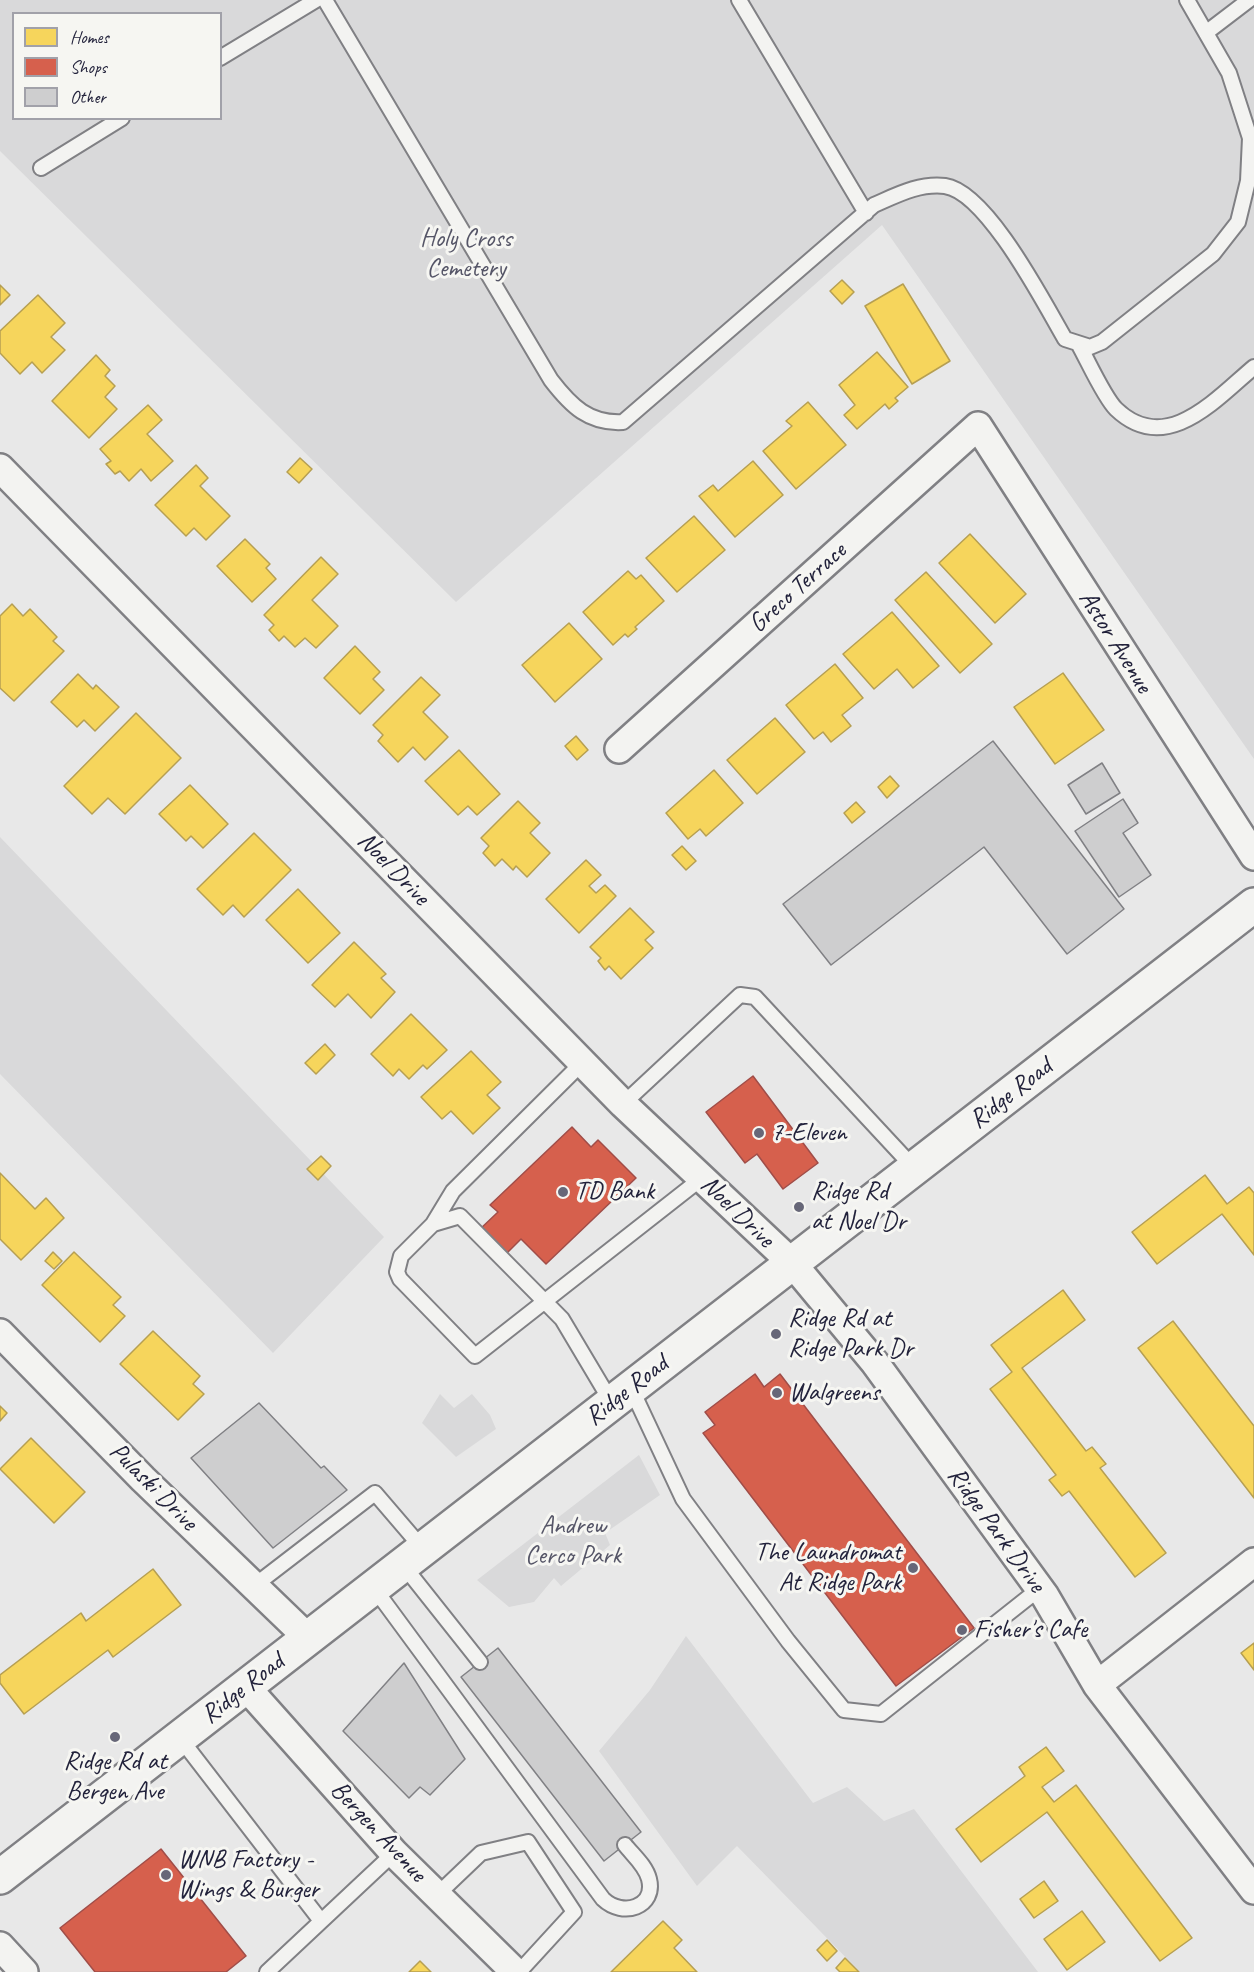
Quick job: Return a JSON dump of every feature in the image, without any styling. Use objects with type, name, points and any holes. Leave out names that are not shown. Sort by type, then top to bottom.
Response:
[{"type":"main road","name":"Ridge Road","points":[[0,1877],[1254,905]]},
{"type":"street","name":"Greco Terrace","points":[[619,749],[978,426]]},
{"type":"street","name":"Astor Avenue","points":[[978,426],[1254,856]]},
{"type":"street","name":"Noel Drive","points":[[0,468],[582,1063],[792,1263]]},
{"type":"street","name":"Ridge Park Drive","points":[[792,1263],[874,1363],[1039,1589],[1097,1684],[1254,1890]]},
{"type":"street","name":"Pulaski Drive","points":[[0,1333],[143,1479],[308,1638]]},
{"type":"street","points":[[1097,1684],[1254,1562]]},
{"type":"street","name":"Bergen Avenue","points":[[246,1687],[394,1853],[517,1972]]},
{"type":"street","points":[[0,1946],[24,1972]]},
{"type":"lane","points":[[222,57],[316,0]]},
{"type":"lane","points":[[326,0],[551,380],[566,400],[590,418],[607,423],[623,422],[874,205],[912,188],[945,186],[966,195],[990,218],[1065,339],[1090,347],[1102,342],[1213,254],[1238,222],[1251,186],[1252,141],[1229,73],[1187,0]]},
{"type":"lane","points":[[739,0],[866,213]]},
{"type":"lane","points":[[1207,32],[1249,0]]},
{"type":"lane","points":[[41,168],[119,120]]},
{"type":"lane","points":[[1079,345],[1116,408],[1139,424],[1160,428],[1192,419],[1254,367]]},
{"type":"lane","points":[[623,1104],[740,995],[755,997],[914,1168]]},
{"type":"lane","points":[[582,1063],[453,1191],[433,1224],[405,1249],[398,1263],[397,1272],[405,1284],[475,1356],[702,1178]]},
{"type":"lane","points":[[453,1191],[460,1216],[562,1319],[621,1396],[683,1499],[788,1641],[844,1710],[881,1714],[1039,1589]]},
{"type":"lane","points":[[433,1224],[460,1216]]},
{"type":"lane","points":[[254,1586],[375,1493],[480,1662]]},
{"type":"lane","points":[[374,1587],[603,1899],[612,1907],[621,1910],[632,1909],[640,1904],[646,1898],[650,1882],[647,1872],[625,1845]]},
{"type":"lane","points":[[180,1738],[321,1921]]},
{"type":"lane","points":[[437,1895],[481,1853],[528,1842],[574,1912],[517,1972]]},
{"type":"lane","points":[[267,1972],[394,1853]]},
{"type":"green space","name":"Holy Cross Cemetery","points":[[0,0],[1254,0],[1254,759],[882,225],[456,602],[0,151]]},
{"type":"green space","points":[[0,837],[384,1237],[273,1353],[0,1074]]},
{"type":"green space","points":[[440,1394],[454,1408],[472,1394],[490,1415],[496,1429],[456,1457],[422,1423]]},
{"type":"green space","name":"Andrew Cerco Park","points":[[639,1455],[660,1495],[605,1533],[610,1545],[561,1586],[554,1578],[534,1602],[509,1607],[477,1580]]},
{"type":"green space","points":[[686,1636],[813,1803],[847,1787],[884,1821],[914,1809],[1038,1972],[860,1972],[737,1846],[697,1886],[599,1751],[650,1690]]},
{"type":"building: Homes","points":[[842,280],[854,292],[842,304],[830,291]]},
{"type":"building: Homes","points":[[903,284],[950,361],[912,384],[865,306]]},
{"type":"building: Homes","points":[[0,285],[10,295],[0,305]]},
{"type":"building: Homes","points":[[38,295],[65,323],[51,337],[65,350],[42,373],[32,362],[20,374],[0,353],[0,331]]},
{"type":"building: Homes","points":[[877,352],[908,387],[895,398],[898,401],[889,409],[885,404],[857,429],[844,415],[855,405],[839,385]]},
{"type":"building: Homes","points":[[96,355],[110,370],[105,376],[115,386],[105,397],[117,409],[89,438],[52,401]]},
{"type":"building: Homes","points":[[808,402],[846,445],[796,489],[763,451],[792,426],[786,421]]},
{"type":"building: Homes","points":[[148,405],[162,420],[147,434],[173,461],[151,481],[141,469],[129,481],[120,471],[115,474],[106,464],[111,461],[100,449]]},
{"type":"building: Homes","points":[[300,458],[312,469],[299,483],[287,472]]},
{"type":"building: Homes","points":[[753,461],[783,495],[735,537],[699,496],[713,485],[718,491]]},
{"type":"building: Homes","points":[[196,465],[208,478],[200,486],[230,516],[206,540],[194,528],[186,536],[155,505]]},
{"type":"building: Homes","points":[[694,516],[725,550],[677,592],[646,558]]},
{"type":"building: Homes","points":[[970,534],[1026,594],[995,623],[939,563]]},
{"type":"building: Homes","points":[[245,539],[270,564],[266,568],[276,579],[252,602],[217,566]]},
{"type":"building: Homes","points":[[321,557],[338,574],[312,600],[338,626],[316,648],[305,638],[295,647],[284,636],[279,641],[269,630],[274,625],[264,615]]},
{"type":"building: Homes","points":[[628,571],[636,579],[641,575],[664,601],[635,627],[637,629],[628,637],[625,634],[613,645],[583,612]]},
{"type":"building: Homes","points":[[926,572],[992,644],[960,673],[895,600]]},
{"type":"building: Homes","points":[[12,604],[23,616],[30,609],[57,637],[53,641],[64,651],[14,701],[0,688],[0,616]]},
{"type":"building: Homes","points":[[892,612],[939,666],[913,688],[897,669],[874,689],[843,654]]},
{"type":"building: Homes","points":[[569,623],[602,659],[555,702],[522,665]]},
{"type":"building: Homes","points":[[355,646],[380,672],[373,679],[384,690],[360,714],[324,678]]},
{"type":"building: Homes","points":[[835,664],[863,698],[842,715],[851,726],[831,742],[823,732],[814,739],[786,705]]},
{"type":"building: Homes","points":[[1063,673],[1104,730],[1055,764],[1014,707]]},
{"type":"building: Homes","points":[[78,674],[93,689],[96,685],[119,707],[95,731],[84,720],[77,727],[51,702]]},
{"type":"building: Homes","points":[[421,677],[440,695],[423,712],[448,737],[425,760],[413,747],[398,762],[378,741],[383,735],[373,725]]},
{"type":"building: Homes","points":[[136,713],[181,758],[125,814],[108,798],[92,814],[64,786]]},
{"type":"building: Homes","points":[[775,718],[805,752],[757,794],[727,760]]},
{"type":"building: Homes","points":[[576,736],[588,750],[577,760],[565,746]]},
{"type":"building: Homes","points":[[459,750],[500,794],[477,815],[468,806],[458,815],[425,781]]},
{"type":"building: Homes","points":[[714,770],[743,803],[706,836],[700,829],[688,839],[666,813]]},
{"type":"building: Homes","points":[[890,776],[899,786],[887,798],[878,787]]},
{"type":"building: Homes","points":[[190,785],[228,824],[203,848],[191,836],[186,841],[159,814]]},
{"type":"building: Homes","points":[[518,801],[540,823],[530,833],[550,853],[527,877],[516,866],[513,870],[502,859],[495,866],[483,853],[489,846],[481,838]]},
{"type":"building: Homes","points":[[856,802],[865,812],[852,823],[844,813]]},
{"type":"building: Homes","points":[[254,833],[291,870],[244,917],[233,905],[223,915],[197,889]]},
{"type":"building: Homes","points":[[682,846],[696,861],[686,870],[672,855]]},
{"type":"building: Homes","points":[[586,860],[601,875],[589,886],[596,893],[605,885],[616,896],[579,933],[546,899]]},
{"type":"building: Homes","points":[[298,889],[340,933],[308,963],[266,920]]},
{"type":"building: Homes","points":[[630,908],[654,932],[645,940],[653,948],[621,979],[609,966],[605,970],[598,961],[601,958],[590,947]]},
{"type":"building: Homes","points":[[354,942],[386,974],[381,978],[395,992],[371,1018],[348,994],[335,1007],[312,985]]},
{"type":"building: Homes","points":[[411,1014],[447,1050],[427,1069],[423,1065],[409,1079],[399,1069],[393,1076],[371,1054]]},
{"type":"building: Homes","points":[[325,1044],[335,1055],[316,1074],[305,1063]]},
{"type":"building: Homes","points":[[471,1051],[501,1082],[487,1095],[500,1108],[473,1134],[451,1111],[442,1119],[421,1097]]},
{"type":"building: Homes","points":[[321,1156],[331,1166],[318,1180],[307,1169]]},
{"type":"building: Homes","points":[[0,1173],[35,1209],[46,1198],[64,1218],[21,1260],[0,1239]]},
{"type":"building: Homes","points":[[1205,1175],[1227,1204],[1249,1187],[1254,1193],[1254,1255],[1222,1214],[1157,1264],[1132,1232]]},
{"type":"building: Homes","points":[[53,1252],[62,1261],[54,1269],[45,1261]]},
{"type":"building: Homes","points":[[74,1252],[121,1297],[113,1305],[125,1316],[100,1342],[42,1285]]},
{"type":"building: Homes","points":[[1063,1290],[1085,1320],[1022,1368],[1086,1451],[1092,1447],[1106,1464],[1100,1468],[1166,1553],[1135,1577],[1069,1491],[1062,1496],[1049,1480],[1056,1475],[990,1389],[1012,1372],[991,1345]]},
{"type":"building: Homes","points":[[1173,1321],[1254,1426],[1254,1498],[1138,1348]]},
{"type":"building: Homes","points":[[153,1331],[200,1376],[193,1384],[204,1394],[178,1420],[120,1364]]},
{"type":"building: Homes","points":[[0,1406],[7,1413],[0,1421]]},
{"type":"building: Homes","points":[[31,1438],[85,1492],[54,1523],[0,1469]]},
{"type":"building: Homes","points":[[153,1569],[181,1605],[113,1657],[108,1650],[24,1714],[0,1683],[0,1675],[81,1613],[86,1621]]},
{"type":"building: Homes","points":[[1254,1643],[1254,1670],[1241,1653]]},
{"type":"building: Homes","points":[[1046,1747],[1064,1771],[1042,1787],[1054,1802],[1076,1785],[1192,1938],[1160,1961],[1047,1812],[981,1862],[956,1829],[1025,1776],[1019,1767]]},
{"type":"building: Homes","points":[[1044,1881],[1058,1901],[1034,1918],[1020,1899]]},
{"type":"building: Homes","points":[[1082,1911],[1105,1942],[1067,1970],[1044,1939]]},
{"type":"building: Homes","points":[[663,1921],[682,1940],[674,1948],[697,1972],[611,1972]]},
{"type":"building: Homes","points":[[827,1940],[837,1951],[827,1961],[817,1950]]},
{"type":"building: Homes","points":[[845,1958],[859,1972],[840,1972],[836,1968]]},
{"type":"building: Homes","points":[[420,1961],[431,1972],[409,1972]]},
{"type":"building: Shops","name":"7-Eleven","points":[[753,1076],[818,1163],[783,1189],[757,1154],[745,1163],[706,1112]]},
{"type":"building: Shops","name":"TD Bank","points":[[572,1127],[591,1147],[598,1140],[636,1178],[546,1264],[521,1239],[503,1257],[478,1231],[498,1212],[490,1205]]},
{"type":"building: Shops","points":[[755,1374],[764,1387],[780,1374],[974,1628],[896,1686],[703,1433],[715,1425],[705,1412]]},
{"type":"building: Shops","points":[[161,1849],[246,1956],[226,1972],[95,1972],[60,1928]]},
{"type":"building: Other","points":[[993,741],[1124,909],[1067,954],[984,847],[831,965],[783,904]]},
{"type":"building: Other","points":[[1102,763],[1120,793],[1086,814],[1068,785]]},
{"type":"building: Other","points":[[1123,799],[1138,823],[1123,833],[1151,875],[1119,897],[1075,831]]},
{"type":"building: Other","points":[[259,1403],[321,1468],[324,1466],[347,1490],[273,1548],[191,1458]]},
{"type":"building: Other","points":[[498,1648],[641,1832],[604,1861],[461,1677]]},
{"type":"building: Other","points":[[404,1663],[465,1759],[430,1795],[420,1787],[409,1798],[343,1731]]},
{"type":"place","name":"7-Eleven","points":[[759,1133]]},
{"type":"place","name":"TD Bank","points":[[563,1192]]},
{"type":"place","name":"Ridge Rd at Noel Dr","points":[[799,1207]]},
{"type":"place","name":"Ridge Rd at Ridge Park Dr","points":[[776,1334]]},
{"type":"place","name":"Walgreens","points":[[777,1393]]},
{"type":"place","name":"The Laundromat At Ridge Park","points":[[913,1568]]},
{"type":"place","name":"Fisher's Cafe","points":[[962,1630]]},
{"type":"place","name":"Ridge Rd at Bergen Ave","points":[[115,1737]]},
{"type":"place","name":"WNB Factory - Wings & Burger","points":[[166,1875]]}]
